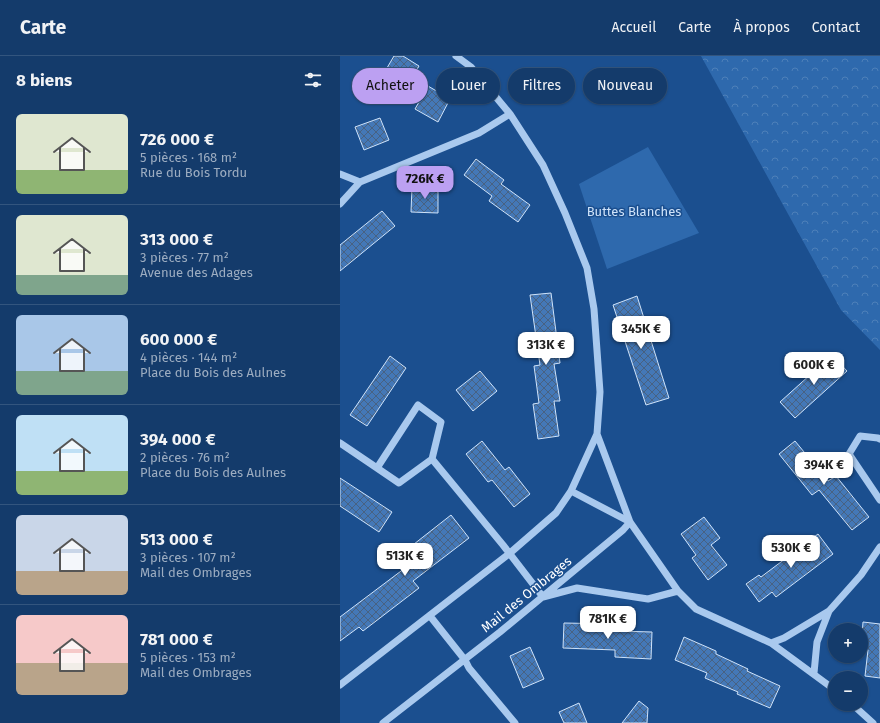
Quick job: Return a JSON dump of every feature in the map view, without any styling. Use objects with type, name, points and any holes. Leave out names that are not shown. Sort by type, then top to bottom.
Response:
[{"type":"street","points":[[340,685],[510,553],[556,513],[571,491],[597,434],[600,392],[594,309],[587,268],[565,213],[543,165],[510,114],[471,67],[456,56]]},
{"type":"street","points":[[340,204],[360,182],[479,133],[510,114]]},
{"type":"street","points":[[340,174],[360,182]]},
{"type":"street","points":[[340,443],[399,483],[432,458],[442,422],[418,405],[377,468]]},
{"type":"street","points":[[597,434],[630,522],[678,591],[696,609],[770,643],[828,685]]},
{"type":"street","points":[[880,439],[860,436],[850,454],[880,500]]},
{"type":"street","points":[[432,458],[510,553],[543,597],[577,588],[648,599],[678,591]]},
{"type":"street","points":[[571,491],[630,522]]},
{"type":"street","name":"Mail des Ombrages","points":[[383,723],[465,660],[543,597],[623,530],[630,522]]},
{"type":"street","points":[[770,643],[784,638],[829,611],[861,575],[880,549]]},
{"type":"street","points":[[814,674],[817,642],[829,611]]},
{"type":"street","points":[[430,616],[465,660],[469,668],[515,723]]},
{"type":"street","points":[[860,711],[874,723]]},
{"type":"green space","points":[[701,56],[880,56],[880,350],[841,310]]},
{"type":"green space","name":"Buttes Blanches","points":[[648,147],[699,233],[607,269],[579,184]]},
{"type":"building","points":[[394,56],[403,56],[419,66],[418,68],[387,68]]},
{"type":"building","points":[[428,86],[436,91],[436,104],[447,104],[438,122],[415,109],[418,104],[428,104]]},
{"type":"building","points":[[380,118],[389,140],[364,150],[355,127]]},
{"type":"building","points":[[476,159],[504,180],[501,184],[530,205],[518,222],[489,201],[492,196],[464,175]]},
{"type":"building","points":[[412,187],[438,188],[438,213],[411,212]]},
{"type":"building","points":[[382,211],[395,226],[340,271],[340,245]]},
{"type":"building","points":[[551,293],[560,363],[554,364],[560,401],[554,401],[559,436],[538,439],[533,404],[539,403],[534,366],[540,365],[530,295]]},
{"type":"building","points":[[637,296],[669,398],[646,405],[613,305]]},
{"type":"building","points":[[832,355],[847,371],[795,418],[780,402]]},
{"type":"building","points":[[390,356],[406,368],[367,426],[350,415]]},
{"type":"building","points":[[480,371],[497,391],[473,411],[456,390]]},
{"type":"building","points":[[482,441],[505,470],[509,467],[530,494],[514,507],[492,480],[488,482],[466,454]]},
{"type":"building","points":[[795,441],[828,481],[836,476],[869,517],[852,530],[819,490],[812,495],[779,454]]},
{"type":"building","points":[[340,478],[392,512],[379,532],[340,506]]},
{"type":"building","points":[[451,515],[469,538],[413,581],[419,588],[363,631],[359,627],[340,641],[340,617],[417,559],[409,548]]},
{"type":"building","points":[[704,517],[720,538],[711,545],[727,565],[708,580],[692,558],[696,555],[681,534]]},
{"type":"building","points":[[818,534],[833,554],[776,597],[772,592],[759,602],[746,584],[759,575],[761,577]]},
{"type":"building","points":[[863,622],[880,624],[880,678],[868,676],[868,671],[866,671],[866,663],[868,663],[868,623]]},
{"type":"building","points":[[564,623],[616,624],[616,631],[652,632],[651,659],[615,657],[615,650],[563,648]]},
{"type":"building","points":[[684,637],[716,651],[716,654],[748,669],[747,671],[780,686],[770,708],[705,678],[707,673],[675,660]]},
{"type":"building","points":[[530,647],[544,679],[523,688],[510,656]]},
{"type":"building","points":[[639,701],[648,708],[647,723],[622,723]]},
{"type":"building","points":[[579,703],[587,723],[564,723],[559,712]]}]
